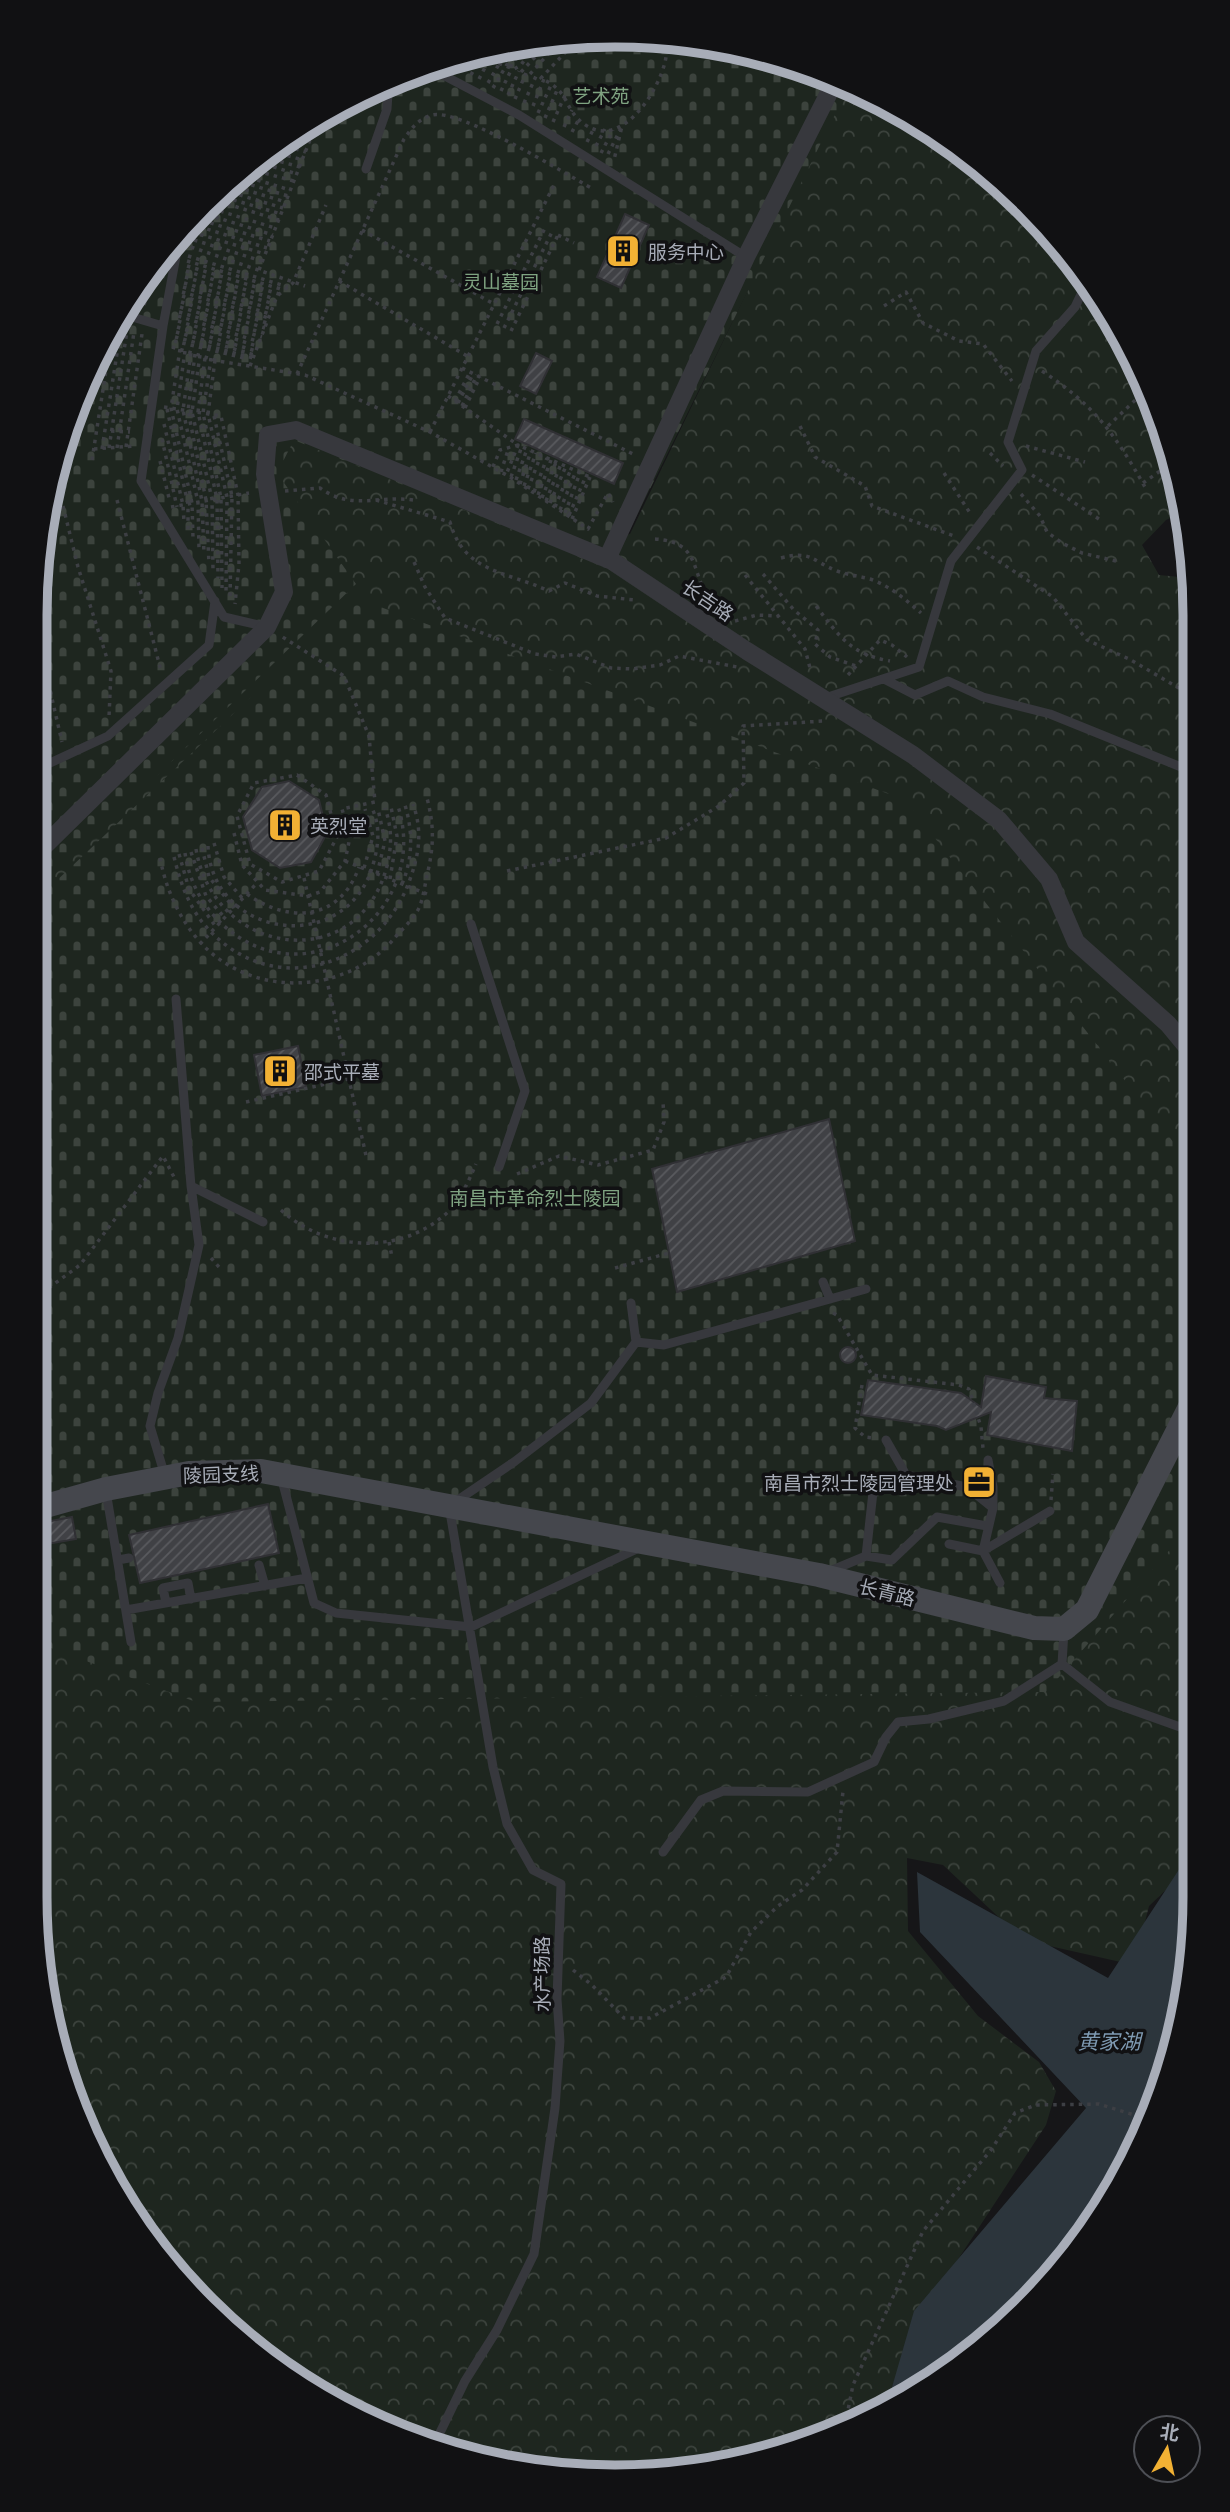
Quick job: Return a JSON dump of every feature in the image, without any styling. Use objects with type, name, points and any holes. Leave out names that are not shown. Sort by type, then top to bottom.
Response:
[{"type":"street","points":[[607,559],[746,257],[831,90]]},
{"type":"street","name":"长吉路","points":[[47,843],[267,627],[284,592],[265,474],[268,435],[296,430],[607,559],[913,755],[999,820],[1049,879],[1076,942],[1168,1024],[1183,1042]]},
{"type":"street","points":[[1064,1629],[1087,1610],[1183,1421]]},
{"type":"street","name":"陵园支线","points":[[47,1506],[106,1489],[189,1473],[279,1470],[449,1506]]},
{"type":"street","name":"长青路","points":[[449,1506],[819,1575],[1034,1629],[1064,1629]]},
{"type":"lane","points":[[449,72],[449,78]]},
{"type":"lane","points":[[440,75],[558,138],[746,257]]},
{"type":"lane","points":[[366,169],[387,109],[388,95]]},
{"type":"lane","points":[[180,250],[163,326],[141,481],[191,561],[205,576],[212,597],[227,616],[267,627]]},
{"type":"lane","points":[[823,699],[919,667],[951,561],[1021,468],[1008,442],[1036,351],[1075,307],[1082,293]]},
{"type":"lane","points":[[132,317],[163,326]]},
{"type":"lane","points":[[47,764],[108,736],[209,645],[212,597]]},
{"type":"lane","points":[[884,679],[915,695],[948,681],[984,697],[1050,714],[1183,768]]},
{"type":"lane","points":[[471,924],[525,1091],[499,1167]]},
{"type":"lane","points":[[165,1478],[150,1426],[158,1393],[178,1338],[199,1245],[191,1186],[176,999]]},
{"type":"lane","points":[[191,1186],[263,1222]]},
{"type":"lane","points":[[823,1282],[830,1299]]},
{"type":"lane","points":[[636,1342],[664,1345],[866,1289]]},
{"type":"lane","points":[[449,1506],[514,1462],[591,1403],[636,1342],[631,1303]]},
{"type":"lane","points":[[886,1440],[906,1475],[967,1487],[993,1508]]},
{"type":"lane","points":[[988,1460],[993,1487],[993,1508],[983,1551],[1000,1583]]},
{"type":"lane","points":[[279,1470],[314,1603],[336,1613],[471,1627],[649,1544]]},
{"type":"lane","points":[[106,1489],[131,1642]]},
{"type":"lane","points":[[866,1556],[873,1492]]},
{"type":"lane","name":"水产场路","points":[[438,2436],[465,2381],[497,2330],[534,2254],[555,2108],[560,2040],[558,1964],[561,1884],[533,1870],[507,1824],[493,1767],[449,1506]]},
{"type":"lane","points":[[949,1544],[983,1551],[1050,1511]]},
{"type":"lane","points":[[819,1575],[866,1556],[892,1560],[937,1517],[987,1526]]},
{"type":"lane","points":[[283,1528],[294,1526]]},
{"type":"lane","points":[[118,1560],[129,1558]]},
{"type":"lane","points":[[259,1565],[265,1586]]},
{"type":"lane","points":[[126,1610],[307,1578]]},
{"type":"lane","points":[[166,1603],[163,1588],[188,1583],[191,1598]]},
{"type":"lane","points":[[1062,1664],[1064,1629]]},
{"type":"lane","points":[[1062,1664],[1110,1702],[1183,1728]]},
{"type":"lane","points":[[663,1852],[701,1800],[723,1791],[808,1793],[874,1762],[886,1737],[898,1722],[929,1719],[1004,1702],[1062,1664]]},
{"type":"path","points":[[507,109],[568,49]]},
{"type":"path","points":[[596,162],[622,127],[640,109],[656,85],[665,62],[666,50]]},
{"type":"path","points":[[519,71],[545,52]]},
{"type":"path","points":[[507,109],[519,71],[537,53]]},
{"type":"path","points":[[507,109],[521,65],[528,54]]},
{"type":"path","points":[[507,109],[523,55]]},
{"type":"path","points":[[507,109],[505,64],[510,57]]},
{"type":"path","points":[[497,60],[552,83],[565,95],[572,110],[585,125],[605,130],[622,127]]},
{"type":"path","points":[[492,61],[507,109]]},
{"type":"path","points":[[492,61],[507,109]]},
{"type":"path","points":[[492,61],[507,109]]},
{"type":"path","points":[[507,109],[540,78]]},
{"type":"path","points":[[507,109],[552,83]]},
{"type":"path","points":[[507,109],[558,88]]},
{"type":"path","points":[[507,109],[565,95]]},
{"type":"path","points":[[558,138],[572,110]]},
{"type":"path","points":[[297,374],[404,139],[418,121],[435,114],[477,126],[593,189]]},
{"type":"path","points":[[612,172],[622,127]]},
{"type":"path","points":[[596,162],[605,130]]},
{"type":"path","points":[[596,162],[613,130]]},
{"type":"path","points":[[258,270],[312,136]]},
{"type":"path","points":[[303,141],[309,143]]},
{"type":"path","points":[[293,148],[306,152]]},
{"type":"path","points":[[284,154],[303,160]]},
{"type":"path","points":[[276,160],[300,167]]},
{"type":"path","points":[[268,165],[297,174]]},
{"type":"path","points":[[260,172],[294,181]]},
{"type":"path","points":[[253,179],[290,190]]},
{"type":"path","points":[[247,183],[288,196]]},
{"type":"path","points":[[430,432],[554,185]]},
{"type":"path","points":[[241,188],[286,202]]},
{"type":"path","points":[[235,194],[283,208]]},
{"type":"path","points":[[230,199],[281,214]]},
{"type":"path","points":[[224,204],[279,220]]},
{"type":"path","points":[[250,366],[275,301],[293,282],[326,205]]},
{"type":"path","points":[[218,210],[275,228]]},
{"type":"path","points":[[212,216],[273,235]]},
{"type":"path","points":[[207,222],[270,241]]},
{"type":"path","points":[[535,223],[574,243]]},
{"type":"path","points":[[201,227],[267,248]]},
{"type":"path","points":[[498,324],[545,228]]},
{"type":"path","points":[[362,230],[494,304]]},
{"type":"path","points":[[504,328],[552,232]]},
{"type":"path","points":[[196,233],[265,254]]},
{"type":"path","points":[[511,331],[558,235]]},
{"type":"path","points":[[188,241],[305,286]]},
{"type":"path","points":[[188,241],[262,261]]},
{"type":"path","points":[[185,263],[286,289]]},
{"type":"path","points":[[185,263],[279,294]]},
{"type":"path","points":[[185,263],[275,301]]},
{"type":"path","points":[[183,276],[275,301]]},
{"type":"path","points":[[339,281],[468,357]]},
{"type":"path","points":[[269,319],[181,289],[269,319]]},
{"type":"path","points":[[884,306],[906,292],[923,323],[959,341],[983,344],[1023,394]]},
{"type":"path","points":[[143,307],[147,294]]},
{"type":"path","points":[[177,311],[269,319]]},
{"type":"path","points":[[177,311],[257,348]]},
{"type":"path","points":[[177,311],[257,348]]},
{"type":"path","points":[[109,448],[128,329]]},
{"type":"path","points":[[117,448],[135,330]]},
{"type":"path","points":[[174,334],[257,348],[222,355],[174,334]]},
{"type":"path","points":[[127,335],[150,338]]},
{"type":"path","points":[[126,447],[142,335]]},
{"type":"path","points":[[102,449],[119,338]]},
{"type":"path","points":[[125,343],[149,346]]},
{"type":"path","points":[[166,358],[168,346],[203,356],[297,374],[430,432],[501,471],[588,529],[608,493],[624,522]]},
{"type":"path","points":[[180,349],[171,408],[210,500],[199,562],[191,561]]},
{"type":"path","points":[[171,408],[180,349]]},
{"type":"path","points":[[123,356],[147,358]]},
{"type":"path","points":[[203,356],[198,412],[227,616]]},
{"type":"path","points":[[203,356],[198,412],[227,616]]},
{"type":"path","points":[[203,356],[198,412],[221,563],[212,597]]},
{"type":"path","points":[[92,460],[108,361]]},
{"type":"path","points":[[122,364],[146,367]]},
{"type":"path","points":[[1032,364],[1074,392],[1108,426],[1144,485],[1163,469]]},
{"type":"path","points":[[462,368],[651,463]]},
{"type":"path","points":[[460,405],[475,374]]},
{"type":"path","points":[[460,405],[475,374]]},
{"type":"path","points":[[120,377],[145,379]]},
{"type":"path","points":[[118,387],[143,388]]},
{"type":"path","points":[[448,396],[520,446],[589,477],[569,516]]},
{"type":"path","points":[[1108,426],[1139,396]]},
{"type":"path","points":[[117,397],[142,398]]},
{"type":"path","points":[[194,550],[210,500],[160,406],[198,412]]},
{"type":"path","points":[[115,408],[140,409]]},
{"type":"path","points":[[198,412],[221,563],[212,597]]},
{"type":"path","points":[[113,420],[139,421]]},
{"type":"path","points":[[800,426],[816,457],[865,486],[872,506],[967,540],[1053,597],[1087,640],[1129,659],[1183,690]]},
{"type":"path","points":[[158,429],[178,527]]},
{"type":"path","points":[[111,431],[137,432]]},
{"type":"path","points":[[1008,442],[1085,462]]},
{"type":"path","points":[[94,449],[146,445]]},
{"type":"path","points":[[493,467],[500,450],[520,446]]},
{"type":"path","points":[[517,482],[520,446]]},
{"type":"path","points":[[501,471],[509,447]]},
{"type":"path","points":[[157,449],[174,506],[172,515]]},
{"type":"path","points":[[517,482],[534,452]]},
{"type":"path","points":[[517,482],[534,452]]},
{"type":"path","points":[[990,453],[1020,481],[1021,498],[1040,516],[1046,532],[1082,553],[1120,562]]},
{"type":"path","points":[[542,498],[563,465]]},
{"type":"path","points":[[542,498],[563,465]]},
{"type":"path","points":[[542,498],[563,465]]},
{"type":"path","points":[[558,509],[563,465]]},
{"type":"path","points":[[563,465],[569,516]]},
{"type":"path","points":[[1021,468],[1099,519]]},
{"type":"path","points":[[944,473],[979,526]]},
{"type":"path","points":[[158,509],[267,491],[320,488],[337,499],[354,502],[414,500]]},
{"type":"path","points":[[117,500],[165,686]]},
{"type":"path","points":[[184,533],[210,500]]},
{"type":"path","points":[[188,541],[210,500]]},
{"type":"path","points":[[376,500],[450,522],[455,539],[476,563],[549,591],[565,583],[597,596],[641,601]]},
{"type":"path","points":[[62,506],[111,671],[108,736]]},
{"type":"path","points":[[655,539],[672,540],[692,555],[704,594],[717,609]]},
{"type":"path","points":[[781,558],[797,554],[810,556],[838,571],[871,579],[898,593],[933,623]]},
{"type":"path","points":[[414,562],[425,587],[445,618],[535,654],[556,657],[576,654],[611,668],[660,665],[678,656],[746,668]]},
{"type":"path","points":[[205,576],[221,563]]},
{"type":"path","points":[[205,576],[221,563]]},
{"type":"path","points":[[763,574],[794,610],[818,630],[815,643],[830,657],[856,666]]},
{"type":"path","points":[[744,575],[805,649],[812,677],[786,676]]},
{"type":"path","points":[[816,606],[846,643],[865,657],[919,667]]},
{"type":"path","points":[[731,621],[757,615],[778,616]]},
{"type":"path","points":[[234,833],[242,866],[265,890],[280,895],[308,896],[320,892],[345,861],[350,837],[342,809],[375,802],[369,736],[344,677],[267,627]]},
{"type":"path","points":[[845,678],[880,640],[892,645],[919,667]]},
{"type":"path","points":[[47,677],[65,756]]},
{"type":"path","points":[[507,871],[666,838],[719,806],[744,783],[743,726],[822,722],[847,714]]},
{"type":"path","points":[[297,775],[326,795],[337,836],[319,871],[304,878],[282,882],[250,864],[237,816],[254,783],[297,775]]},
{"type":"path","points":[[160,858],[165,884],[200,944],[226,962],[261,978],[299,984],[327,980],[355,969],[386,947],[418,909],[425,893],[434,831],[427,798]]},
{"type":"path","points":[[216,927],[190,889],[176,856],[188,900],[211,932],[244,956],[264,964],[295,969],[323,964],[351,953],[376,934],[393,914],[408,886],[419,844],[413,804]]},
{"type":"path","points":[[402,884],[412,827],[405,805]]},
{"type":"path","points":[[385,808],[392,837],[384,877],[374,898],[358,916],[343,927],[317,938],[290,942],[273,939],[244,926],[227,915],[206,883],[191,851],[187,866],[200,898],[220,923],[244,943],[290,956],[320,951],[346,941],[366,927],[385,906],[396,881],[405,838],[398,806]]},
{"type":"path","points":[[390,879],[397,836],[391,807]]},
{"type":"path","points":[[372,808],[379,839],[374,873]]},
{"type":"path","points":[[247,894],[280,912],[312,913],[346,891],[361,867],[373,836],[365,809]]},
{"type":"path","points":[[208,846],[220,883],[238,904],[269,923],[296,928],[314,925],[349,906],[374,873],[385,841],[378,809]]},
{"type":"path","points":[[214,843],[224,877],[243,899]]},
{"type":"path","points":[[202,848],[209,877],[234,908]]},
{"type":"path","points":[[345,861],[425,893]]},
{"type":"path","points":[[304,878],[367,1160]]},
{"type":"path","points":[[200,944],[257,883]]},
{"type":"path","points":[[307,1069],[321,1067],[323,1084]]},
{"type":"path","points":[[246,1102],[348,1079]]},
{"type":"path","points":[[517,1174],[559,1156],[598,1165],[653,1150],[664,1122],[663,1101]]},
{"type":"path","points":[[47,1289],[80,1265],[163,1156],[178,1185]]},
{"type":"path","points":[[281,1210],[311,1231],[333,1240],[358,1244],[389,1242],[423,1228],[450,1210],[476,1164]]},
{"type":"path","points":[[389,1242],[392,1257]]},
{"type":"path","points":[[199,1245],[219,1266]]},
{"type":"path","points":[[615,1268],[669,1253]]},
{"type":"path","points":[[802,1307],[837,1315],[872,1375],[969,1389],[975,1400],[982,1445],[988,1460]]},
{"type":"path","points":[[862,1385],[855,1428],[865,1437],[886,1440]]},
{"type":"path","points":[[1050,1511],[1053,1474]]},
{"type":"path","points":[[558,1964],[575,1971],[593,1985],[624,2018],[650,2018],[726,1977],[751,1932],[778,1906],[802,1890],[837,1852],[842,1832],[844,1778]]},
{"type":"path","points":[[847,2415],[853,2385],[923,2231],[991,2150],[1015,2113],[1036,2105],[1099,2104],[1139,2116]]},
{"type":"green space","name":"灵山墓园","points":[[578,48],[652,48],[689,52],[762,67],[797,77],[844,96],[610,570],[294,440],[277,473],[356,584],[47,881],[48,578],[58,504],[67,468],[90,398],[123,331],[165,269],[214,214],[269,165],[331,123],[398,90],[433,77],[504,58]]},
{"type":"green space","points":[[842,95],[899,123],[930,143],[989,188],[1016,214],[1042,241],[1087,300],[1107,331],[1140,398],[1153,433],[1174,516],[1166,520],[1142,545],[1159,575],[1182,578],[1183,1873],[1149,1906],[1134,1965],[1023,1940],[943,1865],[907,1858],[908,1931],[978,2016],[1039,2062],[1056,2091],[1046,2125],[919,2319],[889,2394],[832,2422],[762,2445],[689,2460],[615,2465],[578,2464],[504,2454],[433,2435],[398,2422],[331,2389],[269,2347],[214,2298],[165,2243],[123,2181],[90,2114],[77,2079],[58,2008],[48,1934],[47,1897],[47,824],[225,412],[587,542],[630,534]]},
{"type":"green space","name":"南昌市革命烈士陵园","points":[[356,598],[905,800],[1183,1155],[1183,1535],[1046,1692],[196,1702],[47,1646],[47,890]]},
{"type":"water","name":"黄家湖","points":[[1183,1863],[1182,1934],[1172,2008],[1153,2079],[1140,2114],[1107,2181],[1065,2243],[1016,2298],[961,2347],[890,2394],[914,2311],[1086,2108],[920,1932],[917,1872],[1108,1978]]},
{"type":"building","name":"服务中心","points":[[625,214],[649,225],[621,288],[597,277]]},
{"type":"building","points":[[536,353],[552,361],[536,394],[520,386]]},
{"type":"building","points":[[524,419],[623,463],[614,484],[515,439]]},
{"type":"building","name":"英烈堂","points":[[289,781],[319,800],[327,833],[311,862],[280,868],[252,850],[243,817],[262,787]]},
{"type":"building","name":"邵式平墓","points":[[298,1046],[306,1087],[262,1096],[254,1055]]},
{"type":"building","points":[[829,1119],[855,1241],[677,1292],[652,1169]]},
{"type":"building","points":[[845,1347],[851,1347],[856,1355],[854,1361],[845,1363],[840,1358],[840,1352]]},
{"type":"building","points":[[986,1376],[1046,1387],[1044,1398],[1077,1401],[1072,1451],[987,1435],[991,1412],[946,1430],[937,1426],[861,1415],[868,1380],[961,1393],[981,1407]]},
{"type":"building","points":[[268,1504],[279,1553],[140,1583],[129,1535]]},
{"type":"building","points":[[72,1517],[76,1539],[47,1544],[47,1522]]},
{"type":"place","name":"服务中心","points":[[623,251]]},
{"type":"place","name":"英烈堂","points":[[285,825]]},
{"type":"place","name":"邵式平墓","points":[[280,1071]]},
{"type":"place","name":"南昌市烈士陵园管理处","points":[[979,1482]]},
{"type":"park label","name":"艺术苑","points":[[601,95]]}]
